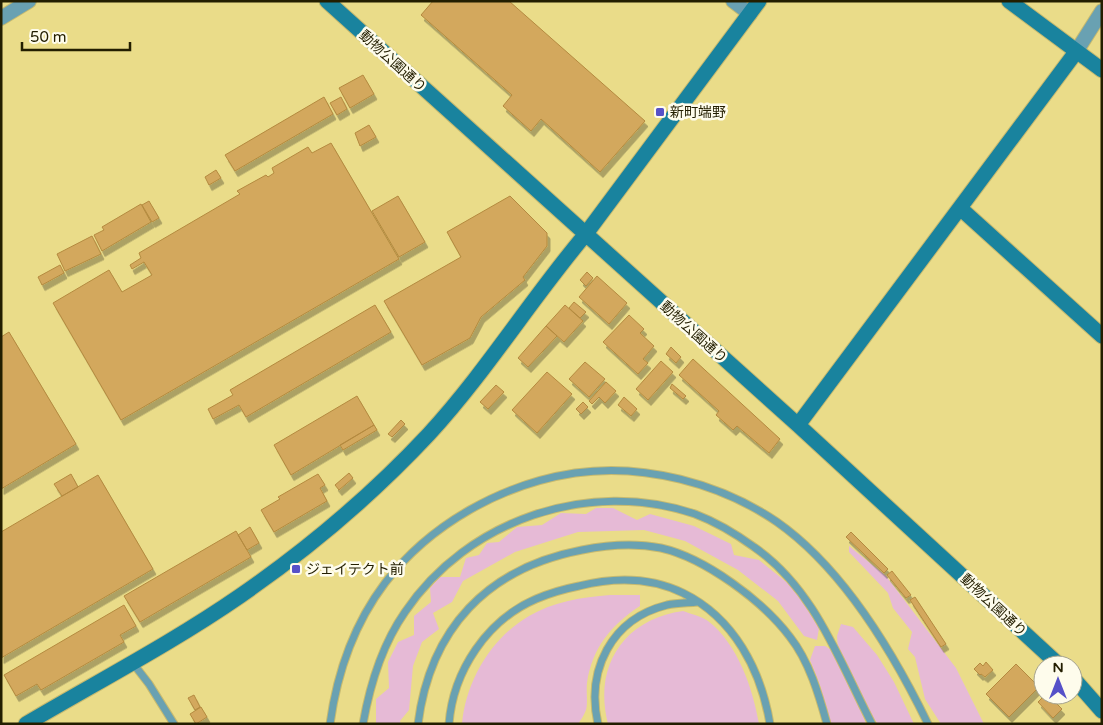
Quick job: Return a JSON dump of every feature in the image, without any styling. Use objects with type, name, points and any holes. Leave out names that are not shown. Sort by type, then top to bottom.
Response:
[{"type":"street","points":[[1,18],[29,1]]},
{"type":"street","name":"動物公園通り","points":[[327,1],[798,425],[1048,655]]},
{"type":"street","points":[[734,1],[750,14]]},
{"type":"street","points":[[26,724],[200,621],[260,581],[314,541],[386,477],[429,434],[468,388],[585,235],[759,1]]},
{"type":"street","points":[[1009,1],[1102,70]]},
{"type":"street","points":[[798,425],[1076,52],[1102,11]]},
{"type":"street","points":[[960,208],[1102,336]]},
{"type":"street","points":[[1083,689],[1102,711]]},
{"type":"lane","points":[[330,724],[336,686],[355,632],[385,583],[412,553],[462,514],[497,496],[529,484],[576,473],[615,471],[647,473],[683,480],[747,504],[778,523],[823,564],[850,593],[887,648],[924,714],[927,724]]},
{"type":"lane","points":[[363,724],[368,692],[377,665],[404,613],[423,588],[450,562],[471,545],[526,517],[582,503],[608,501],[666,507],[695,514],[726,529],[755,547],[800,590],[818,617],[872,724]]},
{"type":"lane","points":[[418,724],[427,677],[438,654],[450,632],[480,596],[506,577],[535,563],[595,547],[624,545],[661,548],[694,561],[724,578],[774,618],[791,638],[803,658],[815,686],[827,724]]},
{"type":"lane","points":[[449,724],[450,709],[455,691],[468,662],[479,645],[505,618],[534,600],[558,591],[586,584],[620,580],[653,582],[684,594],[698,602],[724,624],[746,652],[763,691],[770,724]]},
{"type":"lane","points":[[598,724],[595,708],[596,678],[611,642],[633,620],[649,611],[668,605],[698,602]]},
{"type":"lane","points":[[131,662],[149,684],[174,724]]},
{"type":"shaded area","points":[[596,508],[613,508],[637,520],[650,514],[694,526],[731,544],[734,555],[759,560],[795,589],[819,628],[817,640],[804,636],[778,601],[738,570],[685,541],[644,530],[578,532],[515,552],[463,581],[452,602],[433,613],[439,629],[422,642],[413,666],[409,710],[400,721],[401,724],[376,724],[376,699],[389,688],[388,662],[398,642],[414,635],[414,616],[431,602],[430,588],[440,577],[460,577],[466,558],[479,555],[487,543],[499,542],[517,527],[542,525],[561,513],[586,514]]},
{"type":"shaded area","points":[[849,546],[886,576],[956,668],[984,724],[941,724],[925,699],[915,657],[908,649],[912,632],[893,608],[888,593],[849,552]]},
{"type":"shaded area","points":[[610,595],[640,595],[640,606],[612,629],[598,648],[587,683],[586,710],[578,724],[462,724],[469,692],[483,662],[503,636],[515,625],[548,607],[578,599]]},
{"type":"shaded area","points":[[683,611],[708,621],[728,642],[736,654],[748,682],[759,724],[608,724],[604,703],[605,683],[610,665],[618,649],[629,635],[644,624],[662,616]]},
{"type":"shaded area","points":[[841,624],[853,627],[877,655],[894,682],[914,724],[878,724],[855,695],[866,724],[825,724],[821,688],[810,660],[815,646],[825,646],[833,651],[838,649],[837,636]]},
{"type":"building","points":[[433,1],[509,1],[645,121],[600,172],[541,119],[531,131],[503,106],[512,95],[421,15]]},
{"type":"building","points":[[363,75],[374,94],[350,108],[339,88]]},
{"type":"building","points":[[324,97],[333,114],[235,171],[225,155]]},
{"type":"building","points":[[341,97],[347,109],[337,115],[330,103]]},
{"type":"building","points":[[369,125],[376,137],[360,146],[355,133]]},
{"type":"building","points":[[331,143],[399,259],[121,420],[53,303],[109,270],[122,292],[152,275],[144,262],[132,269],[130,265],[141,258],[139,253],[240,194],[237,191],[266,175],[268,177],[274,173],[272,168],[308,147],[312,153]]},
{"type":"building","points":[[216,170],[221,178],[209,185],[205,177]]},
{"type":"building","points":[[398,196],[425,242],[399,257],[372,211]]},
{"type":"building","points":[[510,196],[547,233],[547,246],[523,277],[525,280],[481,317],[470,338],[422,365],[384,301],[461,257],[447,232]]},
{"type":"building","points":[[149,201],[159,218],[152,222],[142,205]]},
{"type":"building","points":[[141,204],[151,222],[102,251],[94,235],[104,230],[102,227]]},
{"type":"building","points":[[92,236],[101,254],[65,271],[57,254]]},
{"type":"building","points":[[60,265],[64,273],[42,285],[38,277]]},
{"type":"building","points":[[587,272],[593,278],[586,286],[580,280]]},
{"type":"building","points":[[597,276],[627,303],[609,324],[579,297]]},
{"type":"building","points":[[574,302],[586,312],[580,318],[569,308]]},
{"type":"building","points":[[375,305],[391,332],[246,417],[239,405],[213,419],[208,409],[233,395],[230,390]]},
{"type":"building","points":[[565,305],[583,321],[564,342],[546,326]]},
{"type":"building","points":[[629,315],[644,329],[640,333],[654,346],[643,359],[648,363],[638,374],[603,342]]},
{"type":"building","points":[[546,326],[557,336],[528,367],[518,358]]},
{"type":"building","points":[[9,332],[76,444],[1,489],[1,337]]},
{"type":"building","points":[[671,347],[681,357],[676,363],[666,354]]},
{"type":"building","points":[[693,359],[780,439],[769,453],[737,426],[733,430],[716,415],[719,411],[679,375]]},
{"type":"building","points":[[661,361],[673,372],[648,400],[636,389]]},
{"type":"building","points":[[585,362],[605,379],[589,397],[569,379]]},
{"type":"building","points":[[547,372],[572,394],[537,433],[512,410]]},
{"type":"building","points":[[606,382],[616,391],[605,403],[599,397],[592,404],[589,401]]},
{"type":"building","points":[[672,384],[686,396],[683,399],[670,388]]},
{"type":"building","points":[[496,385],[504,392],[488,409],[480,402]]},
{"type":"building","points":[[357,396],[374,425],[291,475],[274,445]]},
{"type":"building","points":[[624,397],[637,409],[631,416],[618,405]]},
{"type":"building","points":[[583,402],[588,407],[581,414],[576,409]]},
{"type":"building","points":[[401,420],[405,424],[392,437],[388,434]]},
{"type":"building","points":[[374,425],[377,430],[343,450],[340,445]]},
{"type":"building","points":[[349,473],[353,478],[339,490],[335,485]]},
{"type":"building","points":[[71,474],[78,487],[62,496],[54,484]]},
{"type":"building","points":[[318,474],[325,485],[320,488],[327,501],[274,532],[261,510],[280,499],[278,497]]},
{"type":"building","points":[[98,475],[153,569],[1,658],[1,532]]},
{"type":"building","points":[[250,527],[259,543],[247,550],[238,535]]},
{"type":"building","points":[[236,531],[251,557],[140,622],[124,596]]},
{"type":"building","points":[[851,532],[888,569],[884,573],[846,537]]},
{"type":"building","points":[[892,571],[911,595],[906,598],[887,575]]},
{"type":"building","points":[[915,597],[946,644],[941,647],[910,600]]},
{"type":"building","points":[[124,605],[136,626],[120,635],[124,642],[41,690],[37,684],[16,696],[4,675]]},
{"type":"building","points":[[986,662],[993,670],[985,677],[974,669],[980,663],[983,666]]},
{"type":"building","points":[[1016,664],[1033,681],[1033,693],[1009,717],[986,694]]},
{"type":"building","points":[[194,695],[200,707],[195,710],[188,698]]},
{"type":"building","points":[[1041,705],[1058,705],[1062,709],[1053,718]]},
{"type":"building","points":[[201,707],[207,717],[196,724],[190,714]]},
{"type":"place","name":"新町端野","points":[[660,112]]},
{"type":"place","name":"ジェイテクト前","points":[[296,569]]}]
